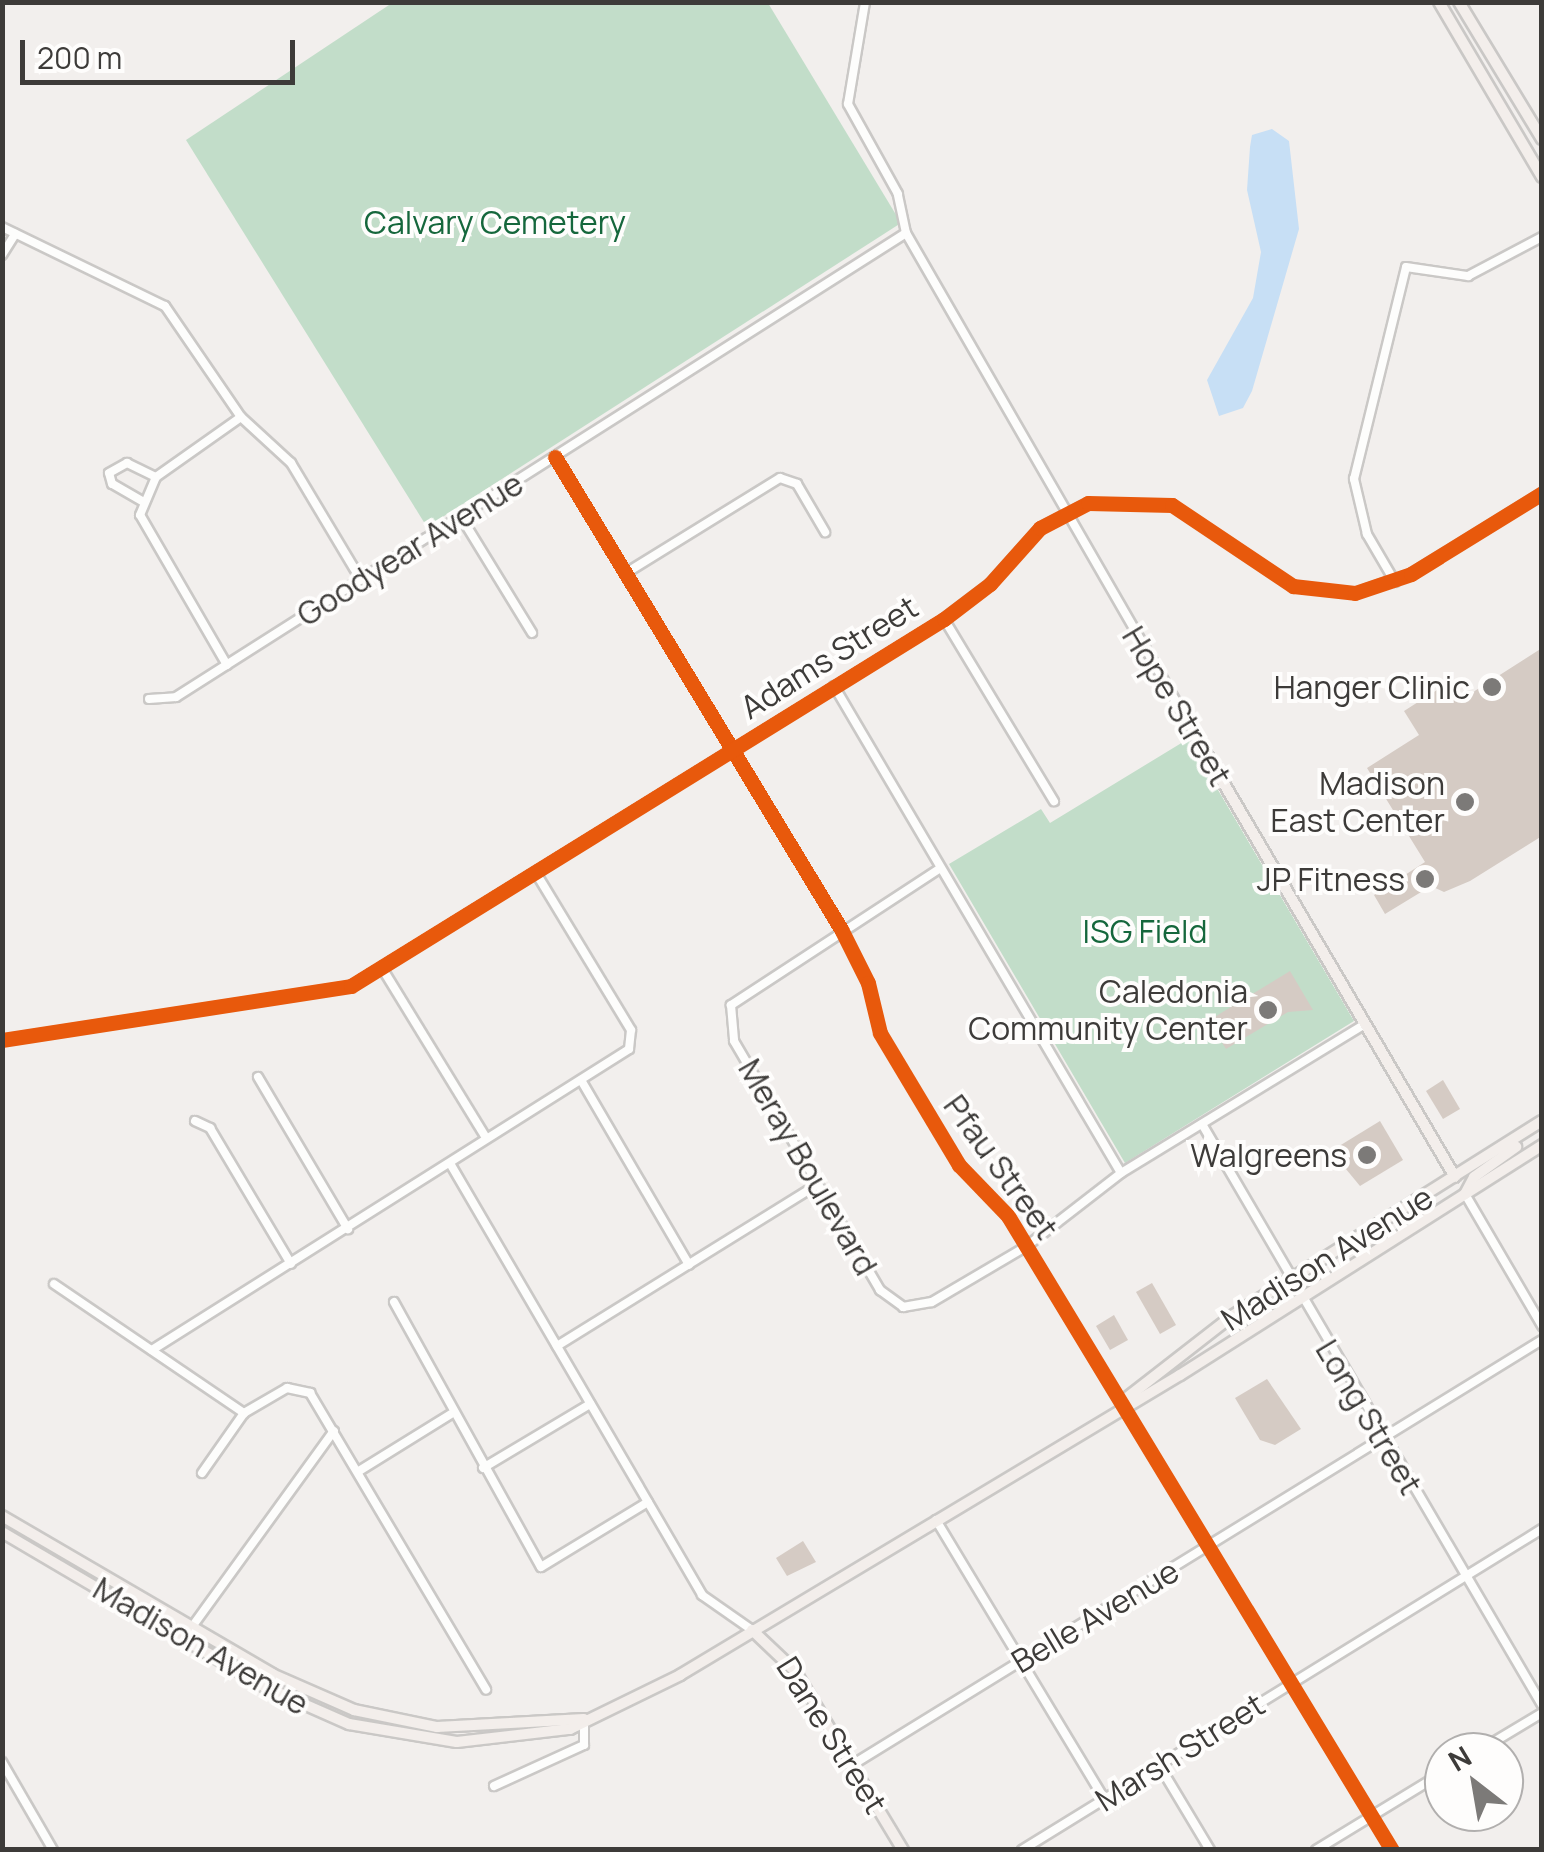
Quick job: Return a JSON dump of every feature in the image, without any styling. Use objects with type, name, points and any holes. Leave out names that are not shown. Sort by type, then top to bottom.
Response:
[{"type":"main road","points":[[1439,2],[1542,177]]},
{"type":"main road","points":[[1459,2],[1542,139]]},
{"type":"main road","name":"Hope Street","points":[[1193,731],[1455,1177]]},
{"type":"main road","points":[[1464,1194],[1469,1182],[1542,1121]]},
{"type":"main road","name":"Madison Avenue","points":[[1120,1404],[1206,1334],[1542,1121]]},
{"type":"main road","name":"Madison Avenue","points":[[2,1532],[308,1708],[390,1734],[499,1742],[584,1719],[654,1689],[1541,1146]]},
{"type":"main road","name":"Madison Avenue","points":[[2,1516],[314,1695],[393,1720],[479,1728],[584,1719]]},
{"type":"main road","name":"Dane Street","points":[[752,1630],[784,1655],[900,1848]]},
{"type":"street","points":[[865,2],[848,104],[906,217],[906,232]]},
{"type":"street","points":[[2,227],[165,306],[241,417],[291,464],[361,580]]},
{"type":"street","name":"Goodyear Avenue","points":[[149,699],[176,696],[906,232]]},
{"type":"street","name":"Hope Street","points":[[906,232],[1036,448],[1064,512],[1193,731]]},
{"type":"street","points":[[2,256],[15,234]]},
{"type":"street","points":[[1395,582],[1367,534],[1354,479],[1406,267],[1468,276],[1542,237]]},
{"type":"street","points":[[227,664],[149,537],[142,501],[156,478],[241,417]]},
{"type":"street","name":"Pfau Street","points":[[555,457],[841,930],[868,983],[880,1033],[959,1165],[1026,1246],[1392,1850]]},
{"type":"street","points":[[142,501],[112,484],[110,473],[127,463],[156,478]]},
{"type":"street","points":[[626,574],[780,478],[797,484],[825,532]]},
{"type":"street","points":[[1064,512],[1149,500],[1194,514],[1293,586],[1355,593],[1395,582],[1542,493]]},
{"type":"street","name":"Adams Street","points":[[2,1040],[313,998],[382,968],[944,619],[1064,512]]},
{"type":"street","points":[[461,517],[532,633]]},
{"type":"street","points":[[944,619],[1054,801]]},
{"type":"street","points":[[834,686],[1120,1174]]},
{"type":"street","name":"Meray Boulevard","points":[[939,868],[731,1005],[734,1041],[880,1290],[904,1307],[932,1302],[1026,1246],[1120,1174],[1364,1024]]},
{"type":"street","points":[[152,1350],[451,1164],[581,1080],[634,1040],[536,873]]},
{"type":"street","points":[[382,968],[486,1138]]},
{"type":"street","points":[[258,1077],[348,1229]]},
{"type":"street","points":[[581,1080],[689,1264]]},
{"type":"street","points":[[195,1121],[210,1128],[292,1264]]},
{"type":"street","name":"Long Street","points":[[1202,1124],[1382,1440],[1542,1709]]},
{"type":"street","points":[[451,1164],[702,1595],[752,1630]]},
{"type":"street","points":[[557,1346],[817,1184]]},
{"type":"street","points":[[1464,1194],[1542,1326]]},
{"type":"street","points":[[54,1284],[244,1412]]},
{"type":"street","points":[[394,1302],[451,1414],[541,1567],[648,1502]]},
{"type":"street","name":"Belle Avenue","points":[[852,1765],[1542,1340]]},
{"type":"street","points":[[202,1473],[244,1412],[299,1386],[359,1471],[486,1690]]},
{"type":"street","points":[[483,1468],[590,1404]]},
{"type":"street","points":[[359,1471],[451,1414]]},
{"type":"street","points":[[184,1639],[334,1431]]},
{"type":"street","points":[[935,1518],[1104,1799]]},
{"type":"street","name":"Marsh Street","points":[[1022,1850],[1542,1529]]},
{"type":"street","points":[[1507,1732],[1542,1709]]},
{"type":"street","points":[[494,1786],[584,1744],[584,1719]]},
{"type":"street","points":[[2,1762],[53,1850]]},
{"type":"street","points":[[1159,1765],[1210,1850]]},
{"type":"street","points":[[1316,1850],[1424,1784]]},
{"type":"green space","name":"Calvary Cemetery","points":[[392,3],[768,3],[901,223],[427,527],[186,140]]},
{"type":"green space","name":"ISG Field","points":[[1188,739],[1354,1021],[1125,1163],[949,864],[1041,809],[1050,823]]},
{"type":"water","points":[[1272,129],[1289,141],[1299,229],[1252,391],[1243,408],[1219,416],[1207,380],[1253,298],[1261,252],[1247,190],[1252,135]]},
{"type":"building","name":"Madison East Center","points":[[1542,648],[1542,836],[1470,881],[1444,892],[1431,886],[1385,914],[1374,895],[1425,862],[1367,768],[1419,735],[1404,711],[1448,683],[1459,701]]},
{"type":"building","name":"Caledonia Community Center","points":[[1290,971],[1313,1010],[1288,1012],[1226,1049],[1208,1021]]},
{"type":"building","points":[[1443,1080],[1460,1109],[1443,1119],[1426,1091]]},
{"type":"building","name":"Walgreens","points":[[1380,1121],[1403,1160],[1360,1186],[1331,1151]]},
{"type":"building","points":[[1152,1283],[1176,1325],[1160,1334],[1136,1292]]},
{"type":"building","points":[[1114,1315],[1128,1340],[1110,1350],[1096,1326]]},
{"type":"building","points":[[1267,1379],[1301,1429],[1275,1445],[1260,1440],[1235,1398]]},
{"type":"building","points":[[803,1541],[816,1562],[787,1576],[776,1558]]},
{"type":"cycle path","points":[[555,457],[841,929],[868,983],[880,1033],[959,1165],[1008,1216],[1392,1850]]},
{"type":"cycle path","points":[[2,1040],[351,986],[944,619],[990,584],[1040,528],[1088,503],[1172,505],[1293,586],[1355,593],[1411,574],[1542,493]]},
{"type":"place","name":"Hanger Clinic","points":[[1492,687]]},
{"type":"place","name":"Madison East Center","points":[[1465,802]]},
{"type":"place","name":"JP Fitness","points":[[1425,879]]},
{"type":"place","name":"Caledonia Community Center","points":[[1268,1010]]},
{"type":"place","name":"Walgreens","points":[[1367,1155]]}]
